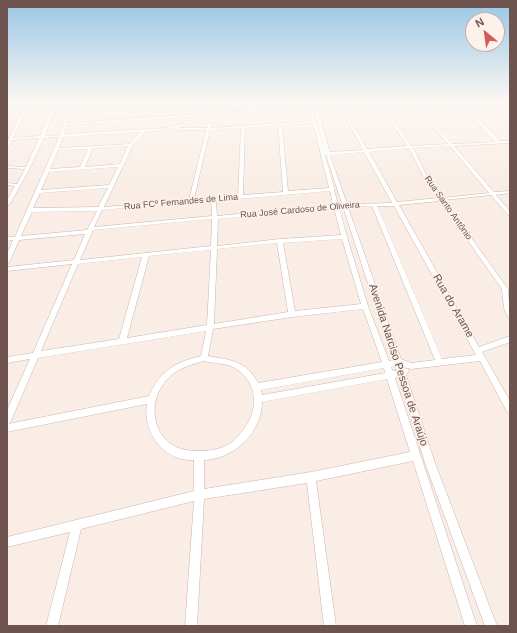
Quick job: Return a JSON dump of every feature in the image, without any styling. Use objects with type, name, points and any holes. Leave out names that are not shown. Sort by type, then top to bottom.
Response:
[{"type":"street","points":[[7,147],[14,132]]},
{"type":"street","points":[[7,204],[17,184],[28,168],[44,132]]},
{"type":"street","points":[[7,261],[63,132]]},
{"type":"street","points":[[11,139],[134,132]]},
{"type":"street","points":[[7,420],[89,230],[131,145],[143,132]]},
{"type":"street","points":[[191,201],[207,132]]},
{"type":"street","points":[[240,197],[243,132]]},
{"type":"street","points":[[281,132],[286,193]]},
{"type":"street","name":"Avenida Narciso Pessoa de Araújo","points":[[316,132],[318,139],[326,154],[333,189],[341,206],[344,237],[365,306],[386,364],[470,626]]},
{"type":"street","name":"Avenida Narciso Pessoa de Araújo","points":[[320,132],[341,206],[399,362],[422,439],[458,541],[491,626]]},
{"type":"street","name":"Rua do Arame","points":[[355,132],[510,409]]},
{"type":"street","name":"Rua Santo Antônio","points":[[399,132],[410,147],[426,178],[505,288],[507,308],[510,316]]},
{"type":"street","points":[[439,132],[510,214]]},
{"type":"street","points":[[488,132],[498,142]]},
{"type":"street","points":[[326,154],[410,147],[498,142],[509,143]]},
{"type":"street","points":[[56,149],[131,145]]},
{"type":"street","points":[[82,168],[91,147]]},
{"type":"street","points":[[47,171],[121,165]]},
{"type":"street","points":[[7,167],[28,168]]},
{"type":"street","points":[[7,184],[17,184]]},
{"type":"street","points":[[37,192],[112,186]]},
{"type":"street","name":"Rua FCº Fernandes de Lima","points":[[30,210],[100,209],[333,189]]},
{"type":"street","name":"Rua José Cardoso de Oliveira","points":[[7,239],[341,206],[395,204],[510,192]]},
{"type":"street","points":[[204,358],[210,328],[215,218],[213,199]]},
{"type":"street","points":[[374,205],[440,362]]},
{"type":"street","points":[[7,269],[280,241],[344,237]]},
{"type":"street","points":[[280,241],[292,314]]},
{"type":"street","points":[[122,342],[146,255]]},
{"type":"street","points":[[7,360],[292,314],[365,306]]},
{"type":"street","points":[[478,350],[510,339]]},
{"type":"street","points":[[204,358],[224,360],[242,368],[250,376],[257,387],[259,398],[257,416],[250,430],[239,442],[224,451],[206,456],[189,456],[172,450],[160,441],[152,428],[149,414],[151,399],[156,386],[166,375],[177,367],[190,361],[204,358]]},
{"type":"street","points":[[257,387],[399,362],[411,366],[482,358]]},
{"type":"street","points":[[259,398],[389,374],[402,373],[411,366]]},
{"type":"street","points":[[7,428],[151,399]]},
{"type":"street","points":[[191,626],[199,495],[198,456]]},
{"type":"street","points":[[7,542],[199,495],[311,476],[415,456]]},
{"type":"street","points":[[311,476],[330,626]]},
{"type":"street","points":[[52,626],[77,525]]}]
